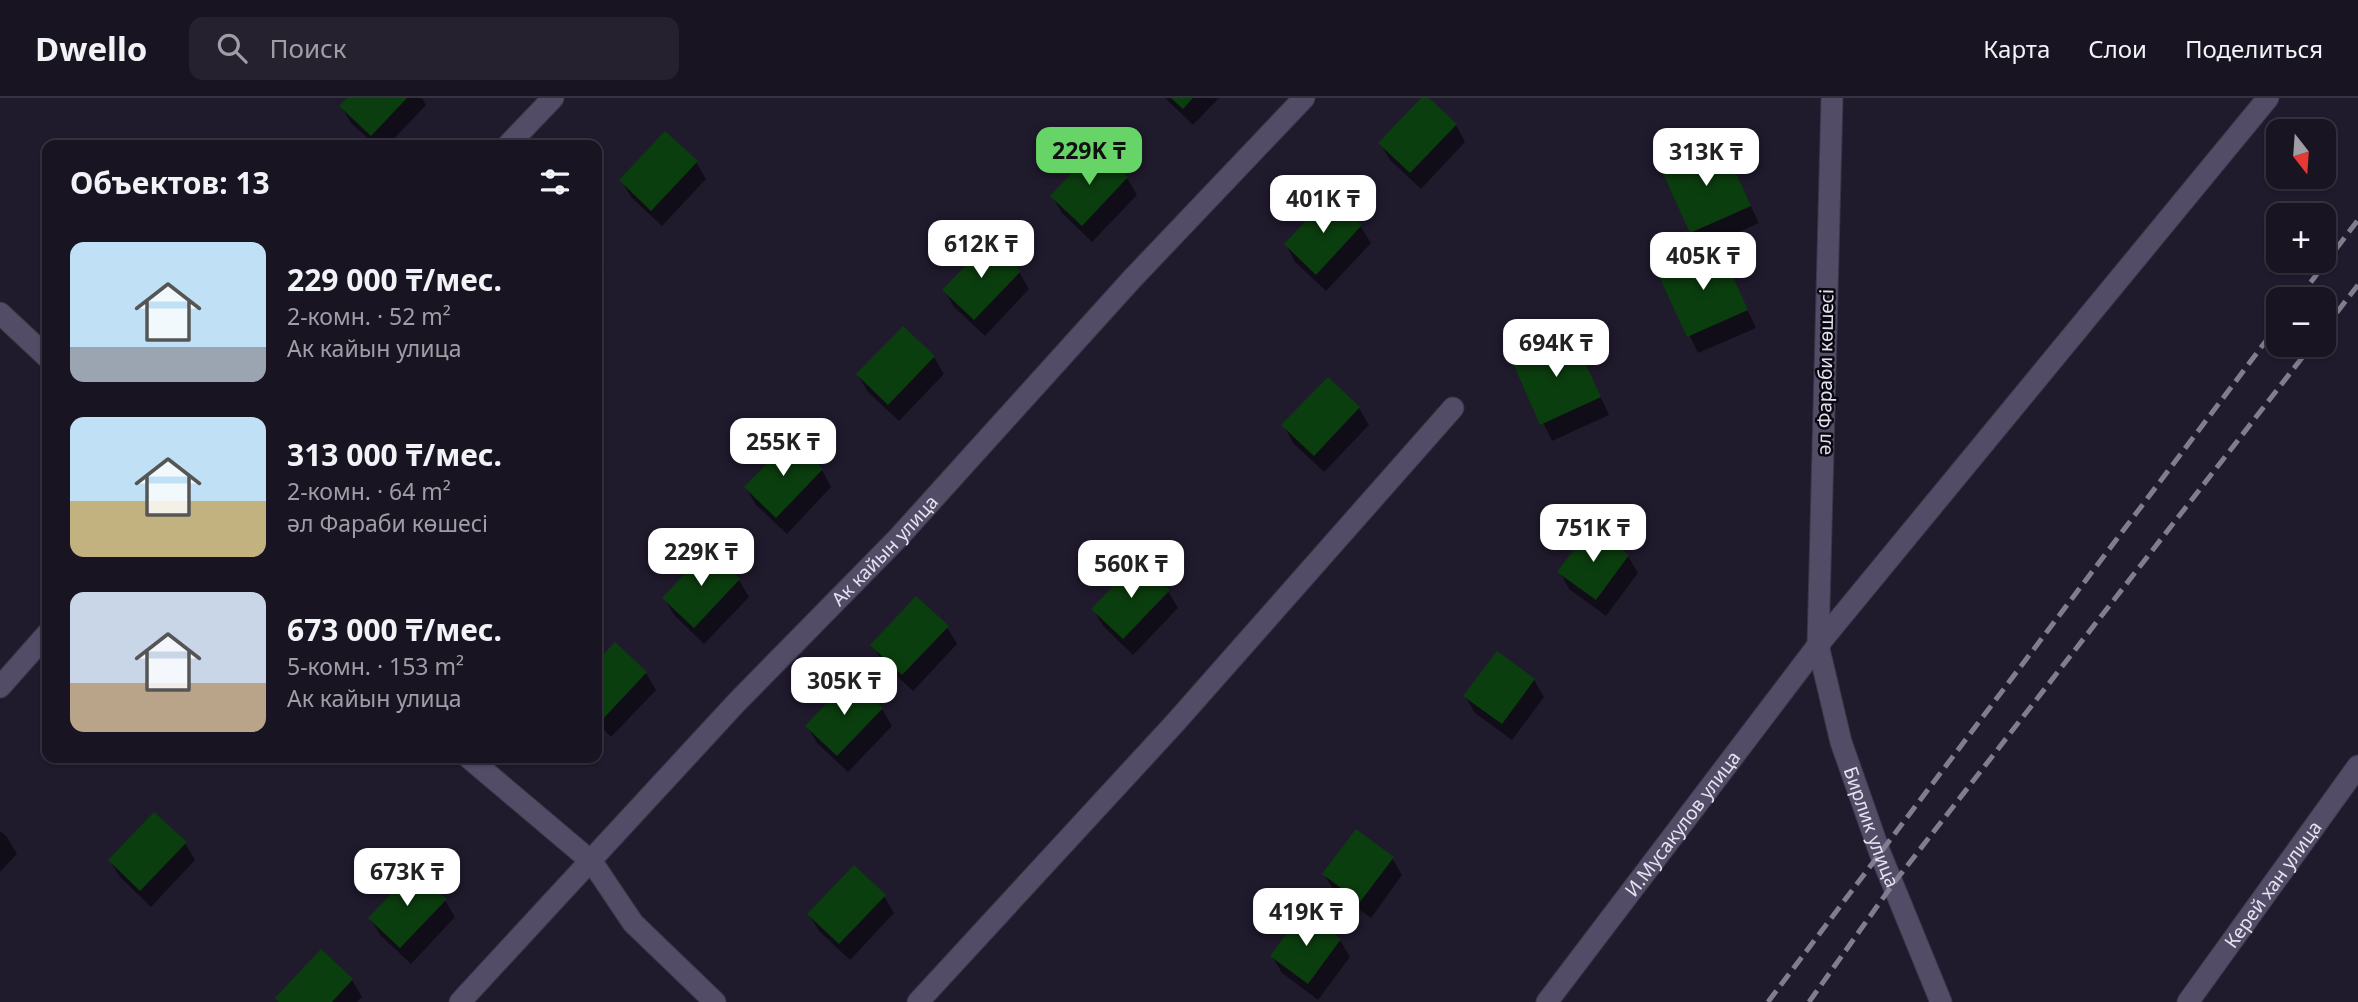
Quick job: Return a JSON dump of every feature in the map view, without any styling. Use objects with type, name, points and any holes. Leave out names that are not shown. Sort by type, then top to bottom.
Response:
[{"type":"street","points":[[513,140],[553,98]]},
{"type":"street","name":"Ак кайын улица","points":[[460,1002],[737,702],[898,538],[1132,279],[1304,98]]},
{"type":"street","name":"әл Фараби көшесі","points":[[1818,645],[1832,98]]},
{"type":"street","name":"И.Мусакулов улица","points":[[1547,1002],[1818,645],[2268,98]]},
{"type":"street","points":[[0,313],[42,352]]},
{"type":"street","points":[[918,1002],[1175,723],[1453,408]]},
{"type":"street","points":[[0,687],[42,640]]},
{"type":"street","name":"Бирлик улица","points":[[1818,645],[1845,755],[1880,853],[1941,1002]]},
{"type":"street","points":[[475,763],[592,862],[634,923],[715,1002]]},
{"type":"street","name":"Керей хан улица","points":[[2188,1002],[2358,766]]},
{"type":"building","points":[[347,98],[407,98],[371,136],[339,106]]},
{"type":"building","points":[[1171,98],[1193,98],[1183,109]]},
{"type":"building","points":[[1421,98],[1429,98],[1457,124],[1410,173],[1378,143]]},
{"type":"building","points":[[665,131],[698,161],[651,211],[619,180]]},
{"type":"building","points":[[1722,142],[1751,206],[1690,233],[1661,169]]},
{"type":"building","points":[[1096,147],[1128,177],[1082,226],[1050,196]]},
{"type":"building","points":[[1330,195],[1362,225],[1316,275],[1284,244]]},
{"type":"building","points":[[989,241],[1021,271],[974,320],[942,290]]},
{"type":"building","points":[[1719,246],[1748,310],[1687,337],[1658,274]]},
{"type":"building","points":[[903,326],[935,356],[888,405],[856,374]]},
{"type":"building","points":[[1572,334],[1601,397],[1540,425],[1512,361]]},
{"type":"building","points":[[1328,377],[1360,407],[1314,456],[1281,425]]},
{"type":"building","points":[[791,439],[823,469],[776,518],[744,487]]},
{"type":"building","points":[[1591,527],[1629,555],[1596,600],[1557,572]]},
{"type":"building","points":[[708,549],[740,579],[694,628],[662,598]]},
{"type":"building","points":[[1138,560],[1170,590],[1123,639],[1091,609]]},
{"type":"building","points":[[916,596],[949,626],[902,675],[870,645]]},
{"type":"building","points":[[615,642],[647,672],[602,720],[602,656]]},
{"type":"building","points":[[1497,651],[1535,679],[1502,724],[1463,696]]},
{"type":"building","points":[[851,677],[883,708],[837,756],[805,726]]},
{"type":"building","points":[[154,812],[187,842],[140,891],[108,860]]},
{"type":"building","points":[[1356,829],[1394,857],[1360,902],[1322,874]]},
{"type":"building","points":[[854,865],[886,895],[839,944],[807,914]]},
{"type":"building","points":[[414,869],[447,899],[400,948],[368,918]]},
{"type":"building","points":[[1303,911],[1341,939],[1308,984],[1270,956]]},
{"type":"building","points":[[321,949],[353,979],[332,1002],[279,1002],[275,998]]},
{"type":"railway","points":[[2307,287],[2358,220]]},
{"type":"railway","points":[[2336,313],[2358,285]]},
{"type":"railway","points":[[1768,1002],[2266,341]]},
{"type":"railway","points":[[1809,1002],[1893,884],[2303,357]]}]
